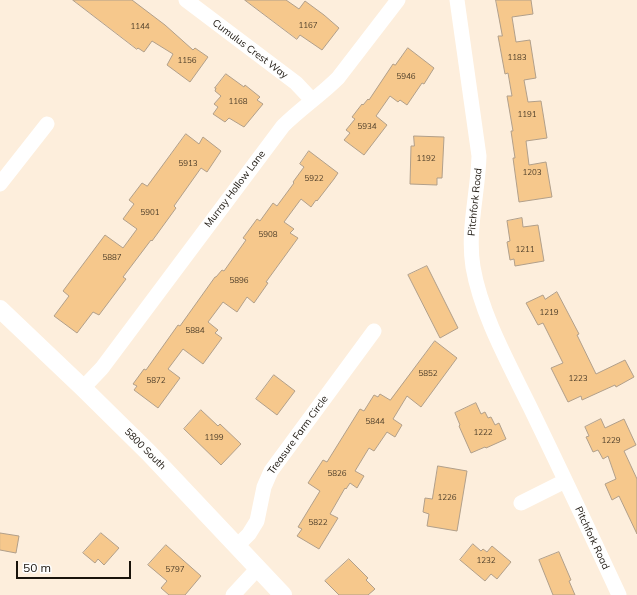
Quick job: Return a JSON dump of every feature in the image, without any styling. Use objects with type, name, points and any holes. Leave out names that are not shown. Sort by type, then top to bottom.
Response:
[{"type":"street","name":"Cumulus Crest Way","points":[[186,0],[296,83],[312,100]]},
{"type":"street","name":"Murray Hollow Lane","points":[[83,388],[102,368],[276,135],[291,118],[338,78],[398,0]]},
{"type":"street","name":"Pitchfork Road","points":[[457,0],[479,156],[471,231],[473,267],[477,286],[503,352],[566,481],[619,595]]},
{"type":"street","points":[[0,184],[47,124]]},
{"type":"street","name":"5800 South","points":[[0,310],[149,453],[283,595]]},
{"type":"street","name":"Treasure Farm Circle","points":[[237,546],[249,534],[257,521],[264,487],[276,464],[374,331]]},
{"type":"street","points":[[522,503],[566,481]]},
{"type":"street","points":[[233,595],[258,568]]},
{"type":"building","points":[[73,0],[132,0],[165,25],[193,50],[195,48],[208,57],[190,82],[167,65],[173,54],[152,41],[144,52],[138,48],[137,49]]},
{"type":"building","points":[[245,0],[286,0],[299,9],[305,1],[339,28],[322,50],[300,35],[297,39]]},
{"type":"building","points":[[496,0],[531,0],[533,14],[512,17],[516,42],[530,40],[536,78],[524,80],[528,102],[541,101],[547,138],[526,141],[529,165],[546,162],[552,197],[519,202],[513,158],[515,158],[511,131],[513,131],[507,96],[512,96],[508,73],[505,74],[498,36],[502,36]]},
{"type":"building","points":[[408,48],[434,68],[424,84],[422,83],[407,105],[400,100],[398,102],[390,96],[376,116],[387,125],[364,155],[344,140],[350,133],[346,130],[355,119],[352,117],[362,104],[363,105],[368,99],[369,100],[393,64],[395,65]]},
{"type":"building","points":[[226,74],[244,87],[245,85],[260,97],[257,100],[263,104],[244,127],[229,118],[225,122],[213,114],[218,107],[214,104],[221,96],[215,91],[215,88]]},
{"type":"building","points":[[186,134],[199,144],[203,137],[221,151],[207,172],[201,168],[174,206],[176,208],[123,277],[126,279],[99,315],[93,312],[77,333],[54,316],[69,296],[63,291],[105,235],[123,248],[137,229],[123,219],[134,204],[129,200],[142,183],[147,186]]},
{"type":"building","points":[[414,136],[444,137],[442,178],[437,178],[437,185],[410,184],[411,146],[414,146]]},
{"type":"building","points":[[309,151],[338,173],[311,207],[301,199],[284,222],[294,229],[290,233],[298,238],[266,282],[268,283],[254,303],[247,297],[237,312],[223,302],[208,322],[218,330],[215,333],[222,338],[203,364],[183,349],[168,369],[180,378],[158,408],[134,390],[137,386],[133,384],[144,369],[146,370],[178,325],[180,326],[215,277],[222,270],[224,271],[246,240],[243,238],[257,219],[260,221],[273,203],[277,206],[304,167],[300,164]]},
{"type":"building","points":[[522,218],[523,227],[538,225],[544,261],[515,266],[514,259],[510,260],[507,242],[510,241],[507,221]]},
{"type":"building","points":[[427,266],[458,328],[440,338],[408,275]]},
{"type":"building","points":[[557,292],[579,334],[577,335],[596,374],[625,360],[634,377],[616,387],[615,385],[582,400],[581,396],[568,402],[551,368],[563,363],[543,323],[538,325],[526,303],[543,295],[545,299]]},
{"type":"building","points":[[435,341],[457,358],[421,407],[407,396],[393,419],[402,425],[395,437],[387,432],[374,451],[369,448],[355,471],[364,476],[357,488],[350,483],[346,489],[345,488],[330,514],[338,518],[319,549],[297,536],[302,529],[298,527],[320,491],[308,483],[323,460],[327,462],[360,409],[364,411],[374,395],[378,397],[380,394],[390,400]]},
{"type":"building","points":[[274,375],[295,391],[277,415],[256,399]]},
{"type":"building","points":[[476,403],[481,414],[485,412],[488,418],[491,417],[495,425],[499,423],[506,439],[471,453],[455,413]]},
{"type":"building","points":[[201,410],[218,426],[220,424],[241,444],[221,465],[184,429]]},
{"type":"building","points":[[601,419],[605,428],[624,419],[636,445],[624,451],[637,479],[637,534],[619,496],[612,500],[605,484],[616,479],[608,456],[603,459],[598,450],[593,452],[586,437],[589,436],[585,427]]},
{"type":"building","points":[[438,466],[467,471],[457,531],[427,526],[429,514],[423,512],[425,498],[432,499]]},
{"type":"building","points":[[0,533],[19,536],[16,553],[0,550]]},
{"type":"building","points":[[101,533],[119,548],[104,565],[98,559],[95,563],[83,553]]},
{"type":"building","points":[[473,544],[481,551],[483,549],[487,552],[492,546],[511,562],[497,579],[491,574],[485,581],[460,560]]},
{"type":"building","points":[[166,545],[201,576],[185,595],[169,595],[161,588],[167,581],[148,565]]},
{"type":"building","points":[[559,552],[571,580],[569,581],[575,595],[553,595],[539,560]]},
{"type":"building","points":[[349,559],[368,578],[366,580],[375,589],[368,595],[339,595],[325,581]]}]
